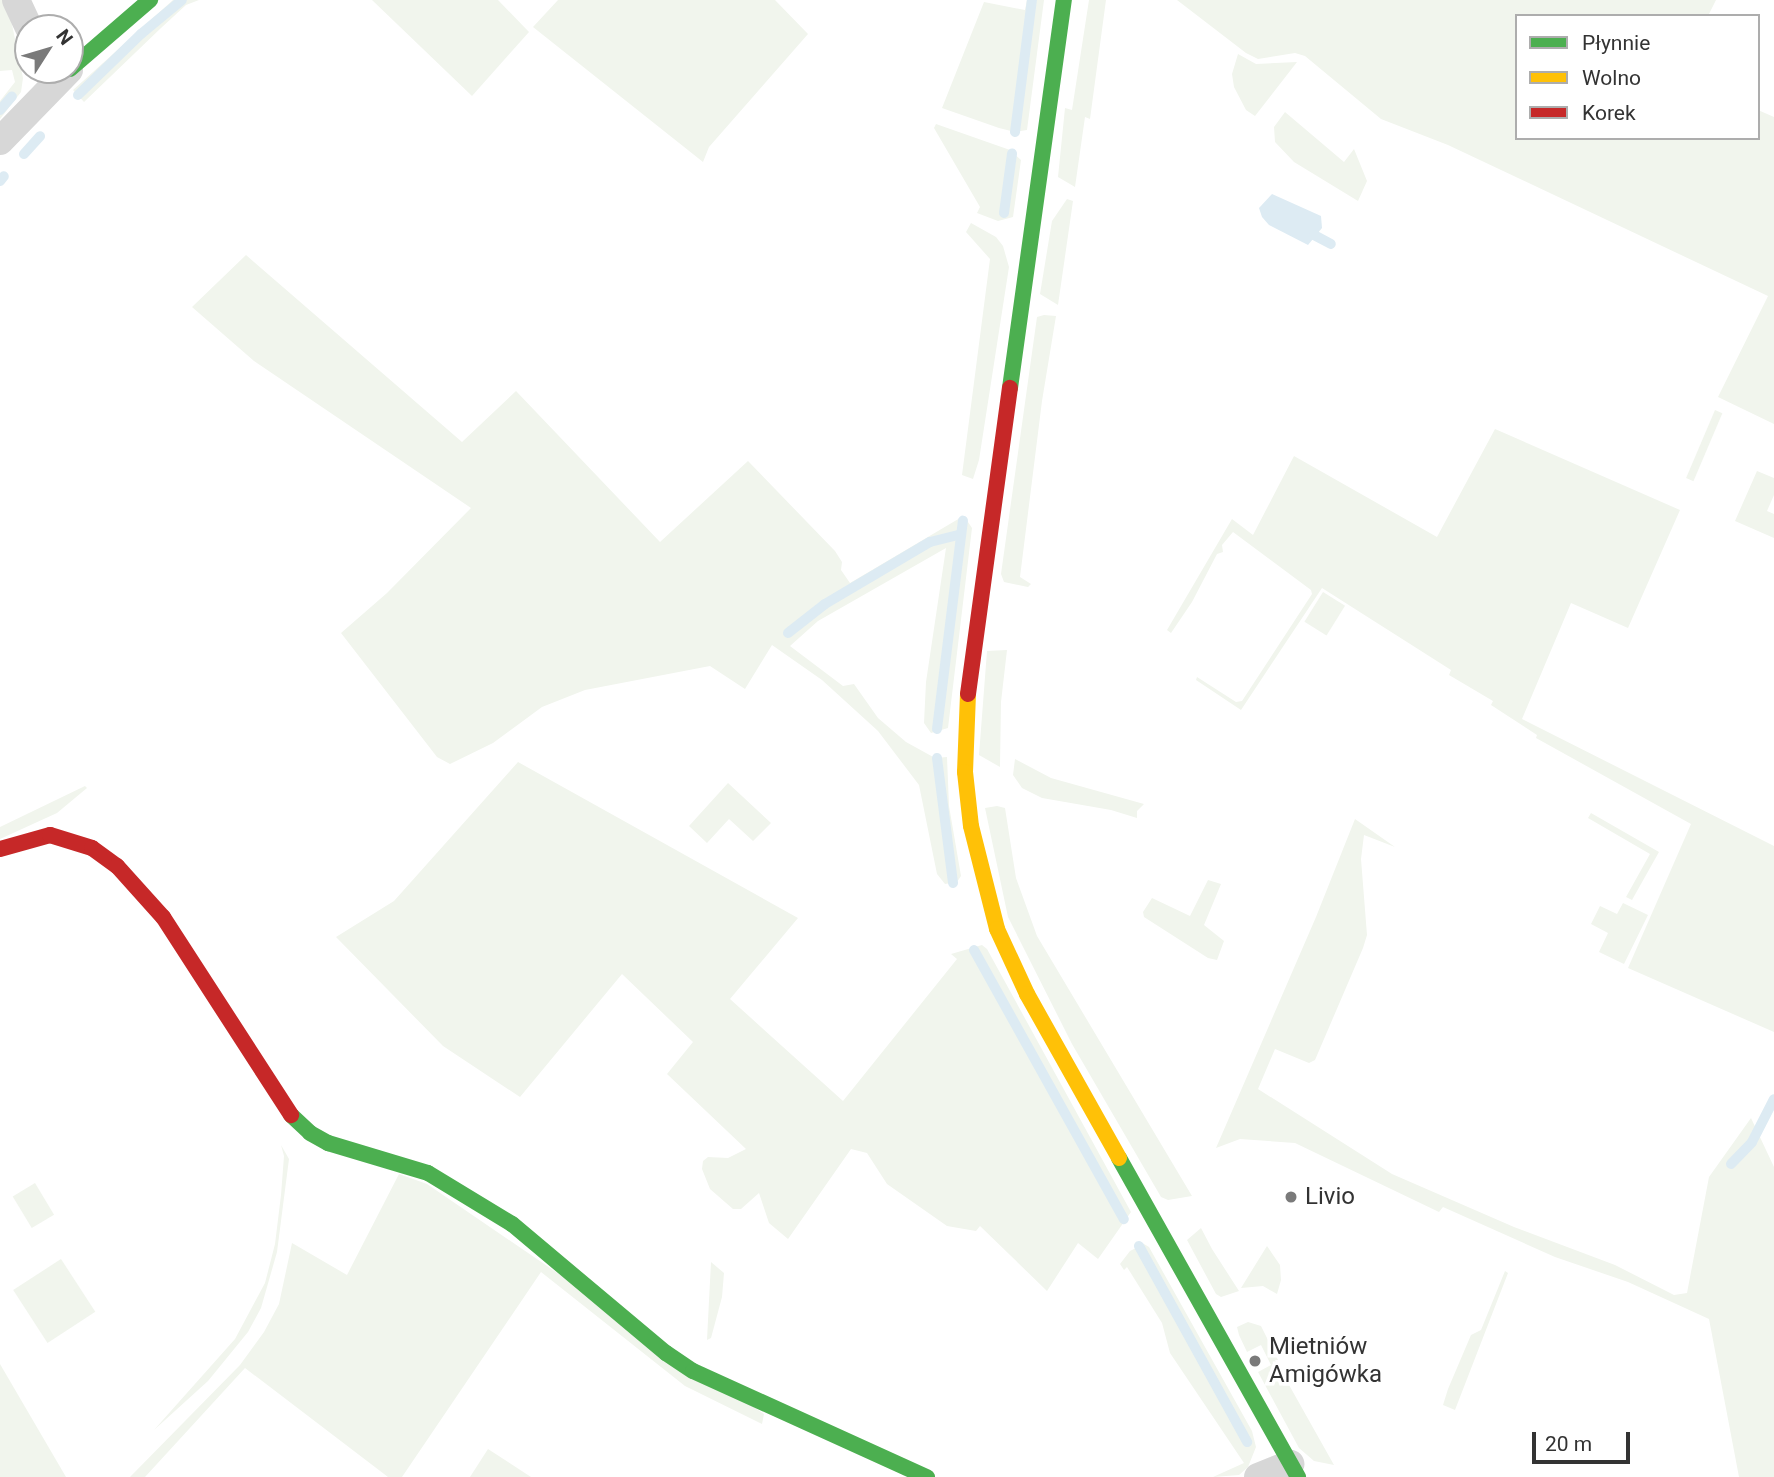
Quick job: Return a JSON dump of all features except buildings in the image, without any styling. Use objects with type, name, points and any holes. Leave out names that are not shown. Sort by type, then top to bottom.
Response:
[{"type":"street","points":[[84,54],[150,0]]},
{"type":"street","points":[[1064,0],[966,709],[965,772],[971,826],[997,929],[1027,995],[1295,1470],[1258,1477]]},
{"type":"street","points":[[0,141],[50,84]]},
{"type":"street","points":[[0,849],[50,835],[92,848],[117,866],[163,917],[293,1118],[310,1133],[328,1143],[415,1169],[447,1184],[523,1232],[666,1353],[693,1371],[927,1477]]},
{"type":"shaded area","points":[[0,0],[6,0],[14,34],[14,78],[12,70],[0,71]]},
{"type":"shaded area","points":[[173,0],[199,0],[186,5],[84,102],[73,90],[84,84],[84,80]]},
{"type":"shaded area","points":[[372,0],[498,0],[529,32],[472,96]]},
{"type":"shaded area","points":[[558,0],[775,0],[808,34],[709,147],[703,162],[533,27]]},
{"type":"shaded area","points":[[1027,0],[1044,0],[1027,130],[1015,132],[999,128],[942,108],[984,2],[1025,10]]},
{"type":"shaded area","points":[[1089,0],[1106,0],[1090,119],[1085,117],[1075,187],[1058,177],[1065,108],[1072,110]]},
{"type":"shaded area","points":[[1177,0],[1716,0],[1709,14],[1515,14],[1515,140],[1760,140],[1760,111],[1774,117],[1774,424],[1718,397],[1768,296],[1448,145],[1381,119],[1305,56],[1295,53],[1258,59],[1246,53]]},
{"type":"shaded area","points":[[1238,54],[1256,64],[1297,62],[1255,116],[1246,110],[1234,87],[1232,74]]},
{"type":"shaded area","points":[[14,83],[22,84],[21,92],[0,119],[0,101]]},
{"type":"shaded area","points":[[1285,112],[1344,162],[1354,149],[1367,181],[1358,201],[1294,162],[1275,142],[1274,127]]},
{"type":"shaded area","points":[[936,124],[1010,150],[1021,160],[1013,217],[998,221],[977,213],[980,207],[934,128]]},
{"type":"shaded area","points":[[1272,194],[1321,216],[1322,228],[1308,245],[1269,225],[1262,217],[1259,208]]},
{"type":"shaded area","points":[[1067,199],[1073,201],[1058,305],[1040,294],[1052,221]]},
{"type":"shaded area","points":[[971,223],[996,237],[1003,246],[1009,267],[979,460],[973,479],[962,475],[990,259],[966,232]]},
{"type":"shaded area","points":[[246,255],[462,442],[516,391],[660,542],[748,461],[835,551],[842,562],[841,570],[850,583],[960,518],[966,519],[972,528],[948,728],[931,733],[924,723],[926,682],[946,548],[818,621],[790,646],[843,686],[854,684],[878,718],[906,742],[935,758],[947,757],[949,806],[961,876],[957,882],[945,884],[937,874],[919,785],[878,731],[822,680],[772,645],[745,689],[710,666],[585,690],[542,707],[493,743],[450,764],[437,757],[341,633],[387,593],[471,508],[254,361],[192,307]]},
{"type":"shaded area","points":[[1056,316],[1042,401],[1020,577],[1031,584],[1028,587],[1004,582],[1001,574],[1037,317]]},
{"type":"shaded area","points":[[1715,410],[1722,413],[1693,481],[1686,478]]},
{"type":"shaded area","points":[[1495,429],[1680,510],[1628,628],[1571,603],[1522,719],[1774,846],[1774,1032],[1628,968],[1691,824],[1536,738],[1537,735],[1491,705],[1493,701],[1449,675],[1451,670],[1322,588],[1241,710],[1196,680],[1197,677],[1236,702],[1242,701],[1312,594],[1311,590],[1233,532],[1222,545],[1223,552],[1217,554],[1192,602],[1171,633],[1167,630],[1232,519],[1253,535],[1294,456],[1437,537]]},
{"type":"shaded area","points":[[1757,471],[1774,478],[1774,495],[1767,511],[1774,514],[1774,538],[1735,521]]},
{"type":"shaded area","points":[[1323,592],[1345,606],[1327,635],[1304,622]]},
{"type":"shaded area","points":[[1007,650],[1001,702],[1000,767],[979,755],[987,651]]},
{"type":"shaded area","points":[[1015,759],[1051,778],[1144,804],[1137,811],[1137,818],[1111,810],[1042,798],[1022,788],[1013,775]]},
{"type":"shaded area","points":[[518,762],[798,918],[730,999],[843,1101],[957,959],[951,954],[982,945],[987,949],[1131,1212],[1098,1259],[1078,1243],[1047,1291],[980,1226],[976,1231],[947,1226],[887,1184],[867,1153],[851,1149],[788,1239],[769,1223],[759,1193],[741,1209],[733,1209],[710,1189],[702,1169],[703,1161],[708,1157],[728,1158],[746,1149],[667,1074],[693,1042],[622,974],[520,1097],[443,1046],[336,937],[394,901]]},
{"type":"shaded area","points":[[728,783],[771,823],[753,841],[729,819],[707,843],[689,826]]},
{"type":"shaded area","points":[[85,786],[87,788],[57,813],[0,839],[0,827]]},
{"type":"shaded area","points":[[985,808],[1005,808],[1016,878],[1037,936],[1192,1196],[1168,1200],[1161,1197],[1072,1044],[1008,917]]},
{"type":"shaded area","points":[[1591,813],[1659,852],[1632,900],[1626,897],[1650,854],[1588,818]]},
{"type":"shaded area","points":[[1355,819],[1395,847],[1364,835],[1361,859],[1367,935],[1363,948],[1315,1060],[1309,1063],[1275,1049],[1258,1089],[1392,1174],[1514,1227],[1615,1265],[1674,1295],[1687,1293],[1709,1177],[1751,1118],[1774,1167],[1774,1477],[1739,1477],[1709,1319],[1628,1282],[1555,1257],[1443,1207],[1439,1212],[1295,1143],[1240,1139],[1216,1148],[1316,917]]},
{"type":"shaded area","points":[[1208,880],[1221,884],[1204,925],[1224,941],[1217,960],[1208,958],[1144,917],[1143,912],[1152,898],[1190,916]]},
{"type":"shaded area","points":[[1623,903],[1648,915],[1624,964],[1599,952],[1608,933],[1591,924],[1600,906],[1617,914]]},
{"type":"shaded area","points":[[281,1145],[289,1159],[277,1252],[261,1308],[248,1332],[208,1381],[154,1430],[235,1339],[265,1283],[275,1244],[281,1195],[284,1156]]},
{"type":"shaded area","points":[[399,1174],[427,1184],[764,1414],[762,1424],[685,1386],[541,1272],[402,1477],[388,1477],[245,1368],[145,1477],[130,1477],[240,1365],[264,1332],[279,1304],[292,1243],[347,1275]]},
{"type":"shaded area","points":[[35,1183],[54,1215],[32,1228],[13,1196]]},
{"type":"shaded area","points":[[1201,1228],[1239,1291],[1221,1297],[1216,1294],[1187,1240]]},
{"type":"shaded area","points":[[1144,1244],[1149,1247],[1252,1431],[1256,1447],[1248,1467],[1239,1475],[1213,1477],[1244,1463],[1170,1353],[1162,1323],[1127,1267],[1124,1270],[1120,1264],[1130,1251]]},
{"type":"shaded area","points":[[1267,1246],[1280,1265],[1281,1280],[1277,1294],[1263,1286],[1241,1288]]},
{"type":"shaded area","points":[[61,1259],[95,1312],[48,1343],[13,1290]]},
{"type":"shaded area","points":[[711,1262],[724,1273],[722,1297],[711,1338],[707,1340]]},
{"type":"shaded area","points":[[1505,1271],[1508,1273],[1455,1410],[1443,1405],[1448,1389],[1471,1335],[1481,1330]]},
{"type":"shaded area","points":[[1248,1322],[1261,1326],[1278,1360],[1275,1360],[1334,1465],[1314,1461],[1299,1448],[1258,1372],[1271,1365],[1261,1345],[1247,1352],[1239,1335],[1237,1327]]},
{"type":"shaded area","points":[[0,1364],[66,1477],[0,1477]]},
{"type":"shaded area","points":[[488,1449],[531,1477],[470,1477]]},
{"type":"waterway","points":[[78,95],[141,34],[182,0]]},
{"type":"waterway","points":[[1015,132],[1032,0]]},
{"type":"waterway","points":[[0,110],[12,96]]},
{"type":"waterway","points":[[24,154],[40,136]]},
{"type":"waterway","points":[[1004,213],[1012,154]]},
{"type":"waterway","points":[[0,181],[4,176]]},
{"type":"waterway","points":[[1314,235],[1331,244]]},
{"type":"waterway","points":[[937,729],[963,521]]},
{"type":"waterway","points":[[788,633],[825,604],[930,542],[961,534]]},
{"type":"waterway","points":[[937,758],[953,883]]},
{"type":"waterway","points":[[974,950],[1124,1219]]},
{"type":"waterway","points":[[1731,1164],[1752,1142],[1774,1099]]},
{"type":"waterway","points":[[1139,1246],[1247,1442]]},
{"type":"traffic: fast","points":[[84,57],[150,0]]},
{"type":"traffic: fast","points":[[1010,388],[1064,0]]},
{"type":"traffic: fast","points":[[291,1115],[310,1133],[328,1143],[428,1173],[512,1224],[666,1353],[693,1371],[927,1477]]},
{"type":"traffic: fast","points":[[1119,1158],[1298,1477]]},
{"type":"traffic: slow","points":[[968,694],[965,772],[971,826],[997,929],[1027,994],[1119,1158]]},
{"type":"traffic: jam","points":[[968,694],[1010,388]]},
{"type":"traffic: jam","points":[[0,849],[50,835],[92,848],[117,866],[163,917],[291,1115]]},
{"type":"place","name":"Livio","points":[[1291,1197]]},
{"type":"place","name":"Mietniów Amigówka","points":[[1255,1361]]}]
